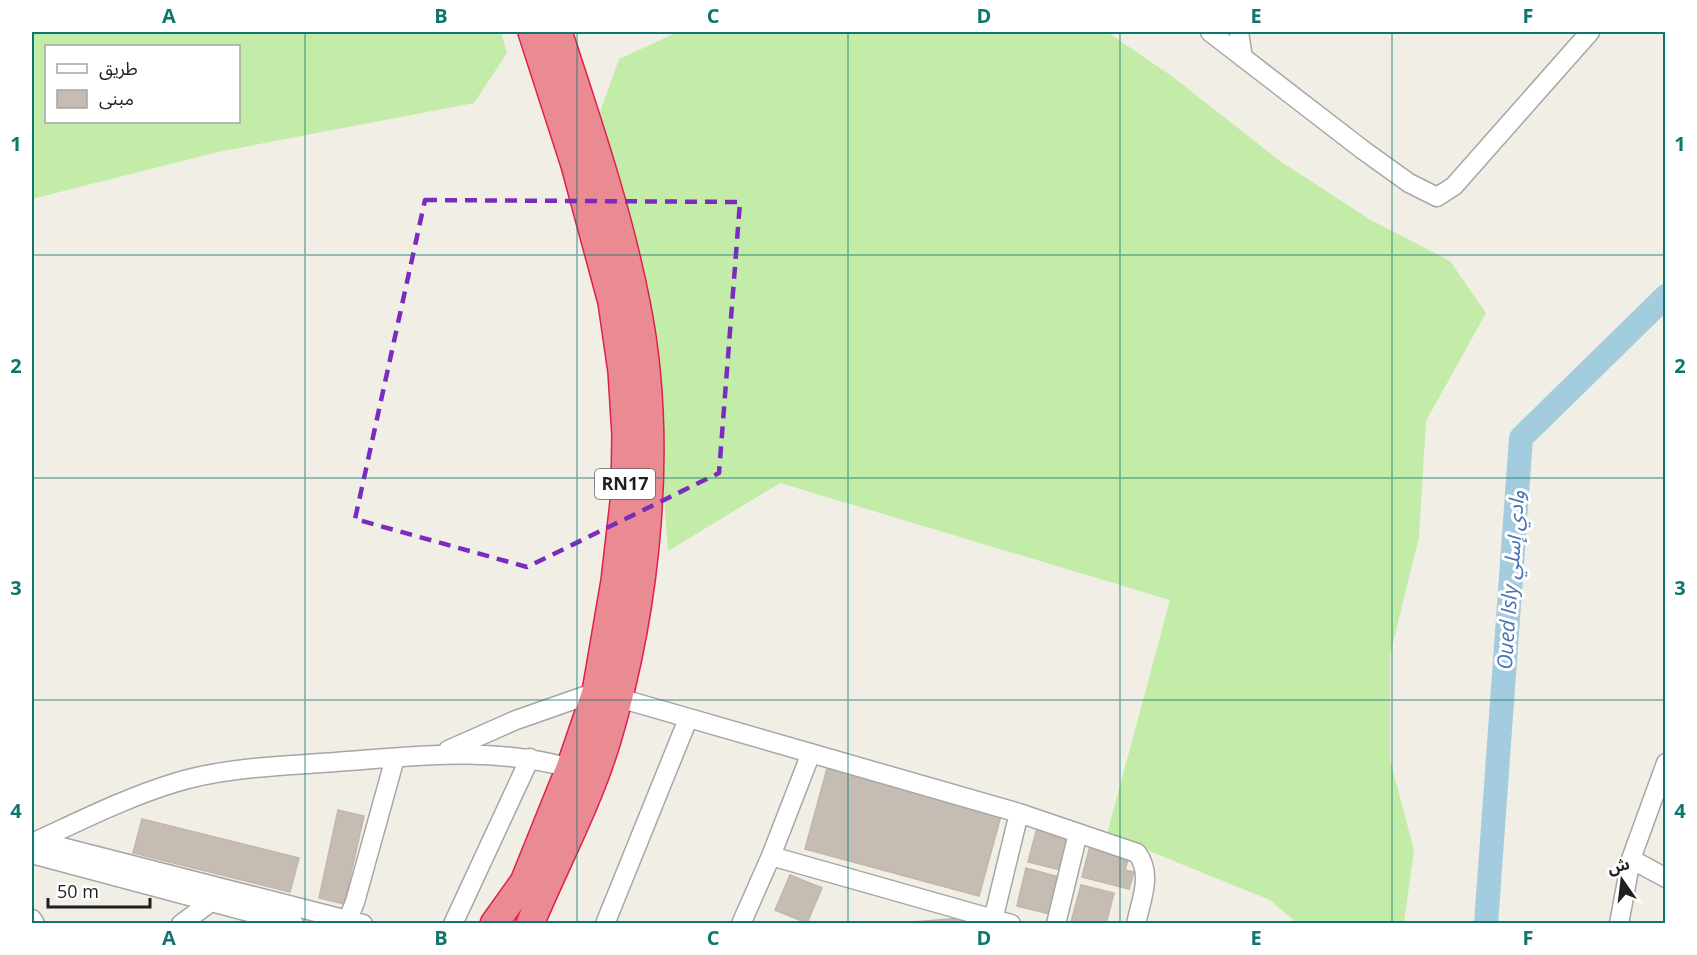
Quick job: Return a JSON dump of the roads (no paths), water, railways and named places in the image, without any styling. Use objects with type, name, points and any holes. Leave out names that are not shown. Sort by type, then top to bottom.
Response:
[{"type":"highway","name":"RN17","points":[[530,924],[590,786],[607,695],[615,581],[625,494],[626,435],[622,371],[612,302],[601,252],[532,32]]},
{"type":"highway","name":"RN17","points":[[494,924],[524,882],[570,768],[607,695],[633,624],[647,511],[649,452],[644,356],[636,304],[608,190],[558,32]]},
{"type":"street","points":[[1210,32],[1400,177],[1427,194],[1437,197],[1454,186],[1590,32]]},
{"type":"street","points":[[1239,32],[1243,58]]},
{"type":"street","points":[[435,755],[516,720],[607,695],[1019,813],[1137,853],[1144,862],[1146,876],[1136,924]]},
{"type":"street","points":[[604,924],[688,719]]},
{"type":"street","points":[[34,846],[129,799],[176,782],[250,769],[474,753],[530,758],[570,768]]},
{"type":"street","points":[[741,924],[771,856],[811,753]]},
{"type":"street","points":[[34,846],[352,922],[395,758]]},
{"type":"street","points":[[453,924],[530,758]]},
{"type":"street","points":[[1619,924],[1631,859],[1665,763]]},
{"type":"street","points":[[993,921],[1019,813]]},
{"type":"street","points":[[1056,924],[1078,833]]},
{"type":"street","points":[[34,846],[211,902],[294,924]]},
{"type":"street","points":[[771,856],[993,921],[1011,924]]},
{"type":"street","points":[[1631,859],[1665,878]]},
{"type":"street","points":[[181,924],[211,902]]},
{"type":"street","points":[[32,919],[35,924]]},
{"type":"waterway","name":"Oued Isly وادي إسلي","points":[[1486,924],[1521,438],[1666,296]]}]
